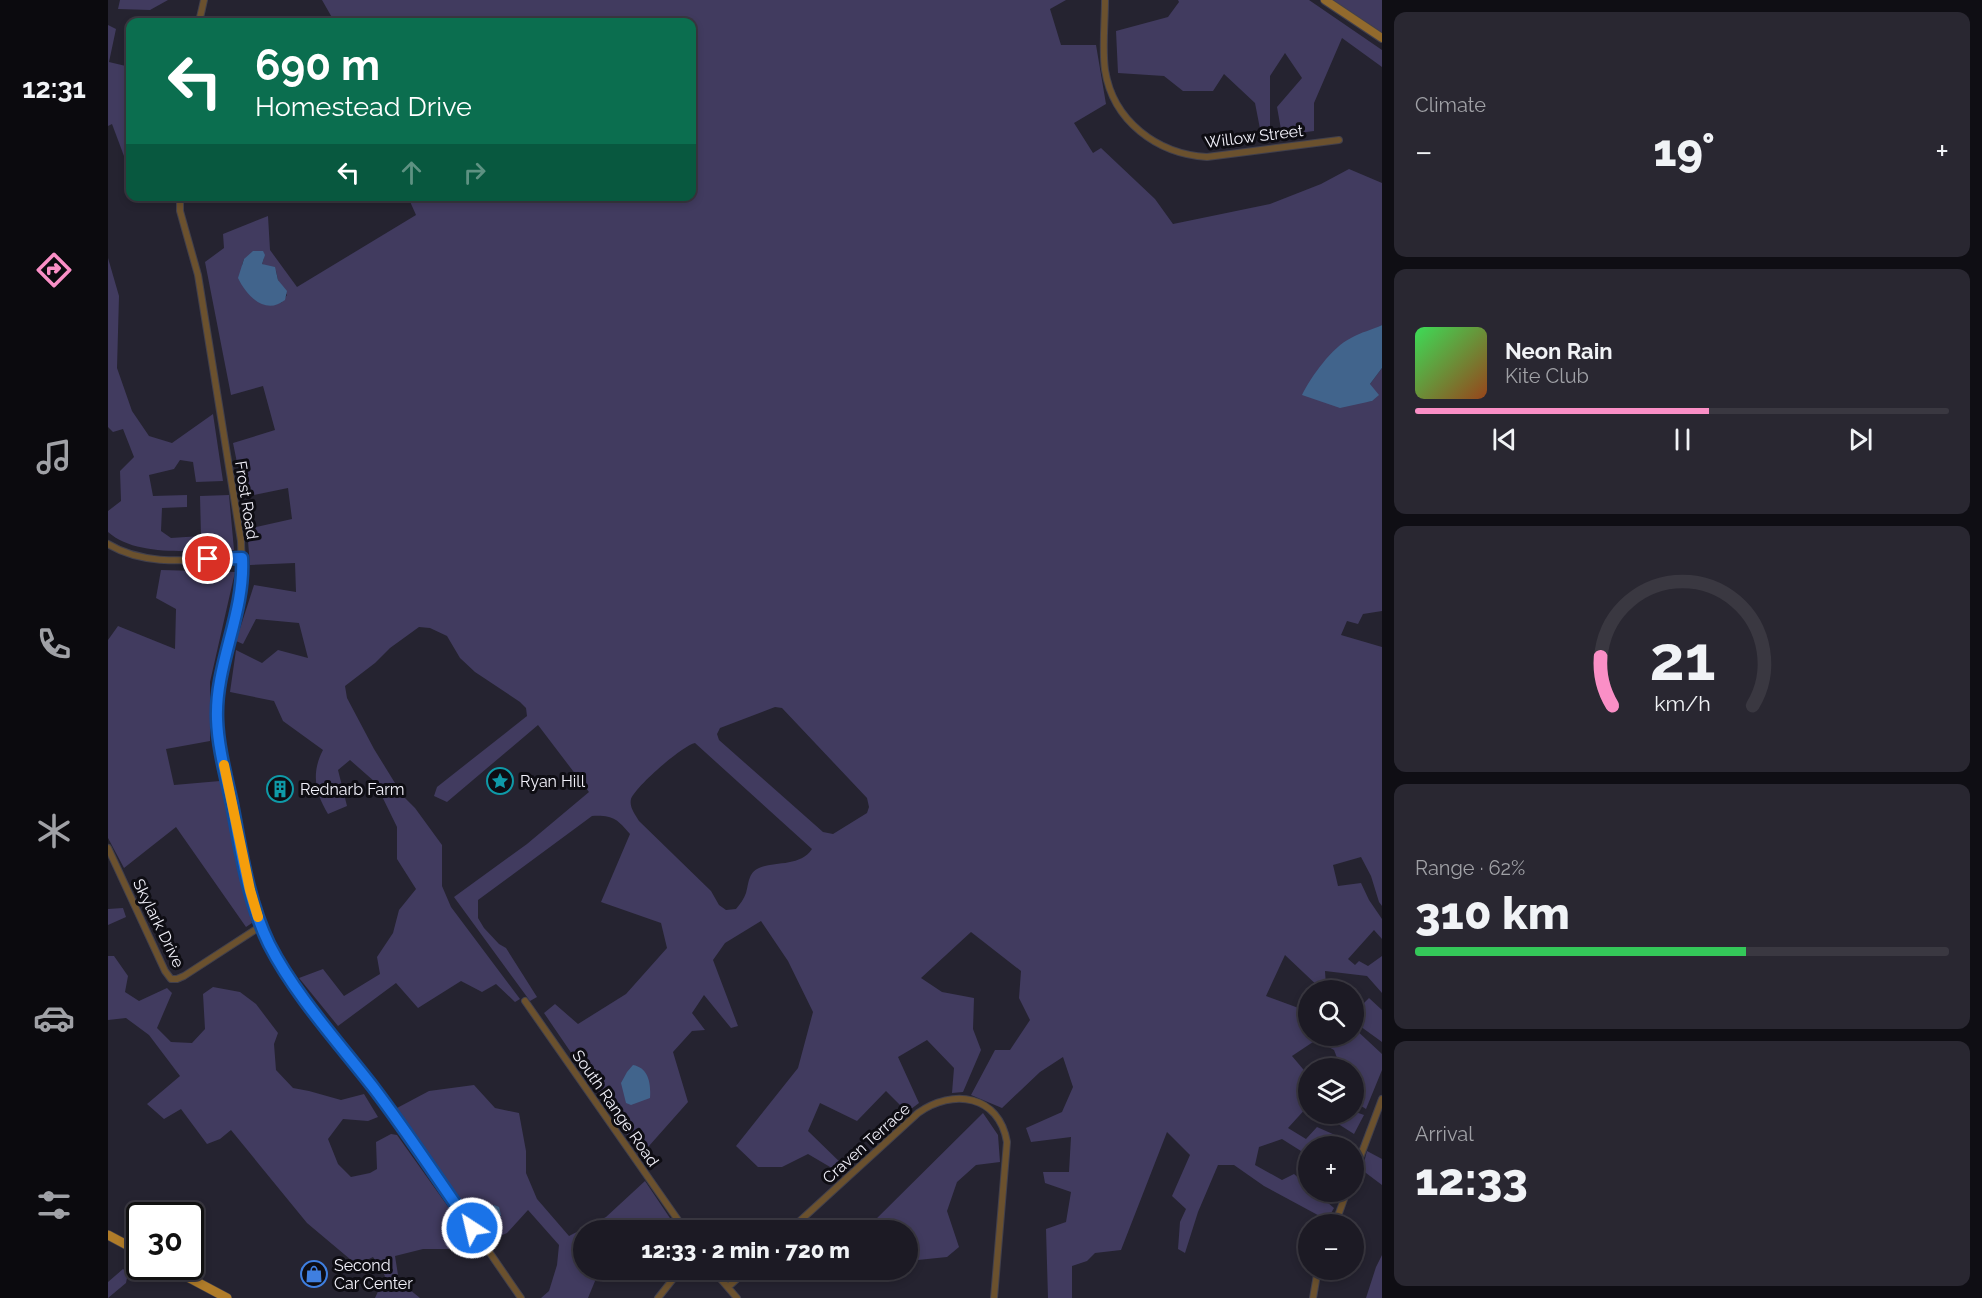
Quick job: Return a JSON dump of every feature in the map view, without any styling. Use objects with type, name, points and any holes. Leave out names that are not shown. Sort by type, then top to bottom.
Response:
[{"type":"main road","points":[[108,1235],[126,1245]]},
{"type":"main road","points":[[193,1280],[227,1298]]},
{"type":"street","points":[[200,18],[204,0]]},
{"type":"street","name":"Willow Street","points":[[1105,0],[1104,61],[1108,83],[1122,113],[1154,142],[1185,154],[1207,157],[1339,140]]},
{"type":"street","points":[[1325,0],[1382,38]]},
{"type":"street","name":"Frost Road","points":[[180,201],[180,211],[198,275],[239,527],[242,558],[240,599],[222,673],[217,720],[219,746],[238,837],[261,926],[277,957],[307,1001],[375,1090],[521,1298]]},
{"type":"street","points":[[108,544],[125,553],[152,558],[242,558]]},
{"type":"street","name":"Skylark Drive","points":[[108,848],[165,971],[171,979],[184,976],[261,926]]},
{"type":"street","name":"South Range Road","points":[[525,1001],[678,1220]]},
{"type":"street","name":"Craven Terrace","points":[[801,1220],[918,1113],[942,1100],[969,1099],[986,1107],[998,1117],[1007,1142],[994,1298]]},
{"type":"street","points":[[1364,1147],[1382,1099]]},
{"type":"street","points":[[658,1298],[672,1280]]},
{"type":"street","points":[[722,1280],[737,1298]]},
{"type":"street","points":[[728,1287],[736,1280]]},
{"type":"street","points":[[1313,1298],[1316,1280]]},
{"type":"shaded area","points":[[120,0],[168,0],[150,10],[118,9]]},
{"type":"shaded area","points":[[322,0],[1066,0],[1050,9],[1061,45],[1096,45],[1106,104],[1074,123],[1093,153],[1101,148],[1155,199],[1173,224],[1270,204],[1321,184],[1349,169],[1382,183],[1382,325],[1334,351],[1321,367],[1364,402],[1372,401],[1370,384],[1382,368],[1382,611],[1363,614],[1358,624],[1347,621],[1341,635],[1382,647],[1382,906],[1361,857],[1333,865],[1338,886],[1361,883],[1382,919],[1382,939],[1374,930],[1348,959],[1355,965],[1359,961],[1368,966],[1382,956],[1382,993],[1367,976],[1325,971],[1326,980],[1311,980],[1285,955],[1266,996],[1298,1008],[1298,1046],[1307,1046],[1292,1056],[1298,1063],[1298,1117],[1288,1128],[1301,1136],[1298,1136],[1298,1149],[1282,1139],[1259,1147],[1255,1165],[1282,1180],[1294,1174],[1298,1177],[1298,1202],[1327,1202],[1334,1208],[1330,1214],[1316,1214],[1264,1186],[1234,1165],[1218,1165],[1198,1212],[1185,1253],[1178,1249],[1180,1222],[1186,1209],[1172,1196],[1190,1155],[1167,1132],[1121,1250],[1095,1253],[1087,1261],[1072,1266],[1072,1298],[1048,1298],[1046,1229],[1066,1222],[1071,1192],[1045,1183],[1043,1172],[1069,1172],[1071,1137],[1031,1142],[1026,1128],[1062,1112],[1073,1087],[1063,1057],[1040,1072],[1002,1108],[971,1095],[995,1050],[1010,1050],[1030,1020],[1019,998],[1021,971],[971,932],[921,978],[942,992],[974,998],[973,1029],[981,1050],[963,1092],[952,1093],[954,1068],[927,1040],[898,1057],[919,1103],[907,1112],[886,1091],[857,1121],[820,1103],[808,1131],[847,1169],[842,1174],[808,1154],[782,1167],[758,1167],[736,1146],[798,1068],[813,1012],[788,961],[761,921],[725,943],[713,960],[738,1026],[731,1028],[704,995],[692,1013],[705,1030],[692,1031],[673,1052],[688,1102],[641,1155],[544,1013],[555,1004],[578,1024],[626,994],[667,948],[661,923],[601,902],[630,834],[614,819],[592,816],[478,900],[478,918],[484,928],[506,948],[537,997],[530,1001],[454,897],[527,844],[589,792],[538,725],[447,802],[434,796],[437,787],[527,716],[526,708],[520,702],[475,672],[460,658],[447,636],[430,628],[419,627],[390,648],[345,686],[347,698],[374,749],[403,796],[415,808],[442,845],[442,886],[451,907],[520,999],[515,1002],[496,984],[482,992],[461,981],[418,1008],[396,983],[338,1026],[299,978],[323,969],[344,996],[380,974],[377,957],[393,933],[399,910],[416,889],[397,859],[397,827],[375,782],[350,760],[338,770],[347,806],[328,814],[320,798],[316,782],[317,767],[323,750],[283,721],[274,701],[230,692],[236,650],[262,663],[278,650],[308,658],[299,623],[256,619],[243,644],[236,641],[254,585],[296,592],[295,563],[250,565],[247,529],[292,519],[288,488],[244,497],[233,443],[275,430],[263,386],[231,395],[205,262],[224,248],[223,234],[268,216],[270,250],[297,287],[416,215],[410,201],[696,201],[696,18],[332,18]],"holes":[[[264,258],[262,264],[276,271],[278,280],[287,295],[281,303],[242,265],[244,259]],[[775,707],[782,708],[867,798],[869,807],[867,813],[833,834],[823,832],[719,740],[717,734],[720,728]],[[695,743],[812,849],[801,859],[755,870],[746,893],[736,909],[726,910],[719,905],[711,891],[639,821],[632,808],[631,799],[650,776],[670,759]]]},
{"type":"shaded area","points":[[1178,0],[1309,0],[1382,50],[1382,67],[1342,38],[1314,103],[1314,131],[1282,135],[1277,107],[1302,78],[1285,53],[1270,76],[1270,138],[1262,139],[1255,103],[1224,74],[1213,91],[1183,91],[1164,76],[1118,73],[1116,31],[1168,17],[1179,2]]},
{"type":"shaded area","points":[[1333,0],[1382,0],[1382,36],[1381,35]]},
{"type":"shaded area","points":[[108,25],[116,29],[109,62],[126,66],[126,161],[112,124],[108,126]]},
{"type":"shaded area","points":[[108,258],[119,296],[117,368],[132,411],[149,436],[172,443],[213,414],[223,481],[196,482],[193,462],[180,460],[174,469],[149,475],[153,496],[187,495],[187,507],[162,508],[161,531],[171,538],[201,536],[200,496],[229,495],[234,550],[151,549],[135,546],[108,532],[108,511],[121,501],[120,471],[134,457],[123,429],[113,432],[108,427]]},
{"type":"shaded area","points":[[161,570],[235,572],[210,682],[210,741],[166,749],[174,785],[220,781],[252,923],[246,927],[176,827],[124,868],[108,838],[108,640],[118,626],[175,649],[176,609],[156,598]]},
{"type":"shaded area","points":[[123,908],[126,917],[108,925],[108,909]]},
{"type":"shaded area","points":[[108,956],[114,956],[128,976],[125,992],[139,1001],[167,988],[172,993],[157,1028],[171,1042],[192,1043],[205,1029],[203,994],[213,987],[240,992],[256,1004],[278,1033],[274,1044],[276,1070],[293,1088],[341,1100],[364,1094],[378,1117],[368,1121],[343,1119],[328,1139],[338,1164],[351,1177],[370,1173],[377,1169],[376,1142],[391,1134],[397,1135],[471,1239],[448,1249],[423,1249],[395,1256],[399,1281],[420,1298],[375,1298],[385,1276],[373,1257],[357,1265],[307,1223],[231,1130],[220,1139],[207,1144],[181,1109],[164,1119],[147,1104],[180,1076],[149,1035],[126,1018],[108,1020]]},
{"type":"shaded area","points":[[1369,998],[1382,1010],[1382,1042],[1364,1029],[1364,1003]]},
{"type":"shaded area","points":[[1364,1037],[1382,1054],[1382,1070],[1366,1109],[1364,1108],[1364,1058],[1337,1058],[1334,1050],[1327,1046],[1364,1046]]},
{"type":"shaded area","points":[[474,1085],[495,1108],[519,1113],[526,1151],[526,1173],[537,1199],[569,1236],[573,1234],[573,1280],[595,1280],[588,1298],[541,1298],[549,1291],[557,1265],[559,1245],[528,1210],[507,1233],[498,1237],[496,1222],[501,1215],[479,1217],[481,1224],[458,1202],[410,1132],[397,1108],[429,1091]]},
{"type":"shaded area","points":[[983,1113],[998,1135],[1000,1162],[976,1165],[957,1182],[947,1211],[959,1247],[947,1257],[918,1260],[918,1220],[875,1220]]},
{"type":"shaded area","points":[[1338,1124],[1359,1124],[1354,1134]]},
{"type":"shaded area","points":[[1317,1127],[1337,1136],[1309,1136]]},
{"type":"shaded area","points":[[1367,1151],[1382,1159],[1382,1185],[1364,1172]]},
{"type":"shaded area","points":[[645,1181],[671,1220],[600,1220],[606,1217]]},
{"type":"shaded area","points":[[1382,1255],[1382,1298],[1366,1298],[1376,1267]]},
{"type":"shaded area","points":[[123,1269],[126,1271],[126,1283],[108,1298],[108,1282]]},
{"type":"water","points":[[253,251],[263,251],[265,255],[262,264],[275,267],[278,280],[287,291],[285,300],[278,304],[263,305],[251,297],[238,278],[244,259]]},
{"type":"water","points":[[1382,325],[1382,368],[1370,384],[1379,395],[1372,401],[1340,408],[1302,395],[1316,371],[1337,348],[1355,336]]},
{"type":"water","points":[[633,1065],[643,1069],[646,1073],[650,1098],[631,1105],[626,1103],[621,1083]]},
{"type":"water","points":[[494,1205],[499,1207],[501,1215],[488,1228],[481,1224],[479,1217],[485,1209]]},
{"type":"slow traffic","points":[[224,765],[238,837],[258,917]]},
{"type":"place","name":"Ryan Hill","points":[[500,781]]},
{"type":"place","name":"Rednarb Farm","points":[[280,789]]},
{"type":"place","name":"Second Car Center","points":[[314,1274]]},
{"type":"route","points":[[208,559],[242,558],[240,599],[222,673],[217,720],[219,746],[238,837],[261,926],[277,957],[307,1001],[375,1090],[472,1228]]}]
